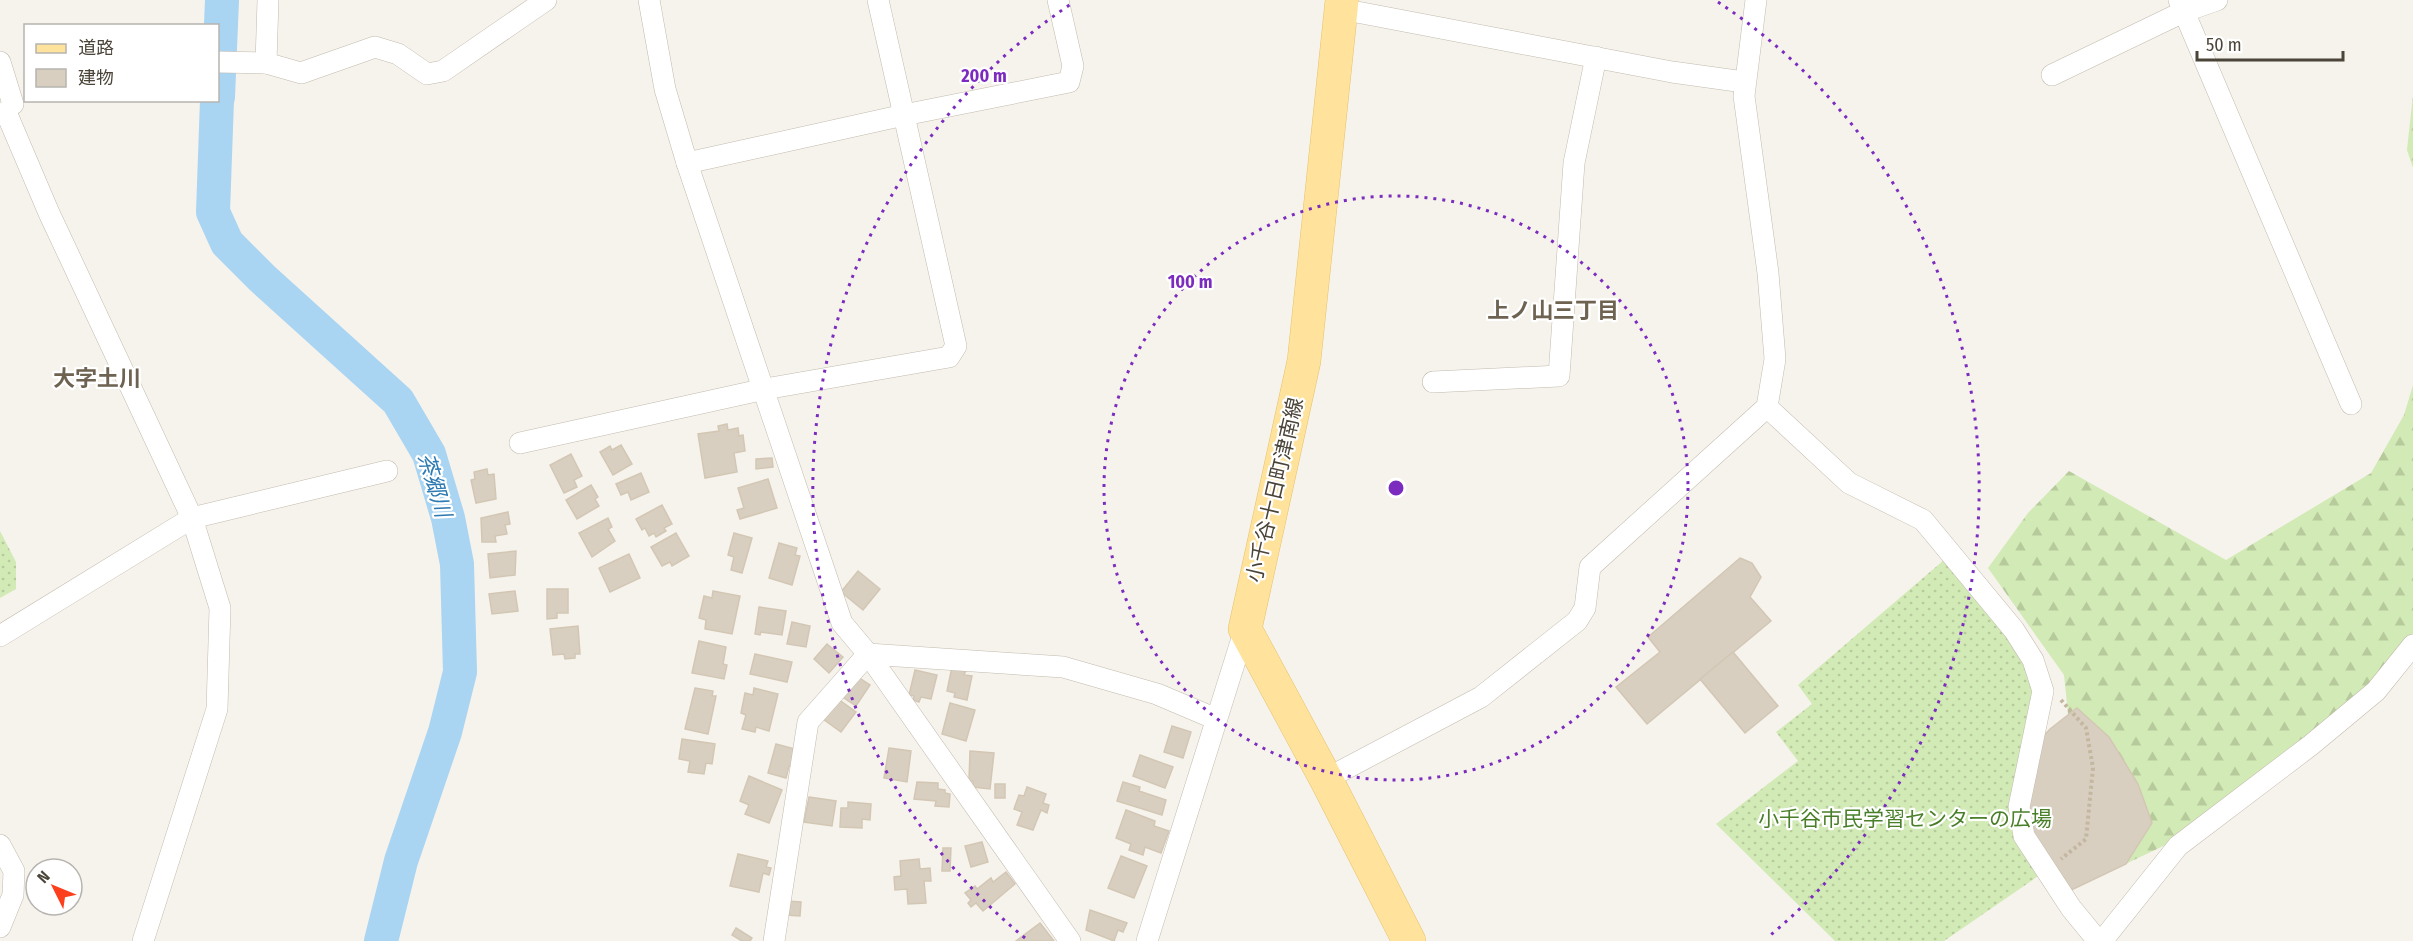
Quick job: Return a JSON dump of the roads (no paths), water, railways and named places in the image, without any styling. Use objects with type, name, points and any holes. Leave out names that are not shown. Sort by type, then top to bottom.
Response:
[{"type":"main road","name":"小千谷十日町津南線","points":[[1245,629],[1304,361],[1342,4]]},
{"type":"main road","points":[[1245,629],[1326,779],[1408,941]]},
{"type":"street","points":[[266,63],[270,16],[268,0]]},
{"type":"street","points":[[219,62],[266,63],[301,73],[375,47],[398,54],[427,74],[442,71],[546,0]]},
{"type":"street","points":[[649,0],[665,89],[687,164],[765,389],[842,623],[867,654],[1070,941]]},
{"type":"street","points":[[520,444],[765,389],[950,357],[956,346],[878,0]]},
{"type":"street","points":[[687,164],[904,115],[1069,82],[1073,66],[1058,0]]},
{"type":"street","points":[[1326,779],[1481,697],[1577,621],[1585,608],[1590,567],[1767,407],[1775,359],[1768,273],[1744,96],[1756,0]]},
{"type":"street","points":[[2052,75],[2181,6],[2217,0]]},
{"type":"street","points":[[1342,4],[1672,72],[1744,82]]},
{"type":"street","points":[[2181,6],[2351,404]]},
{"type":"street","points":[[1433,382],[1559,376],[1574,163],[1596,57]]},
{"type":"street","points":[[0,62],[11,108],[48,213],[192,518],[220,608],[217,709],[143,941]]},
{"type":"street","points":[[1767,407],[1849,483],[1923,520],[2014,630],[2033,660],[2043,691],[2019,807],[2024,836],[2100,941],[2178,846],[2312,745],[2376,691],[2413,645]]},
{"type":"street","points":[[0,636],[192,518],[387,471]]},
{"type":"street","points":[[1147,941],[1245,629]]},
{"type":"street","points":[[867,654],[1063,667],[1156,694],[1216,719]]},
{"type":"street","points":[[774,941],[808,722],[867,654]]},
{"type":"street","points":[[0,845],[14,871],[13,895],[0,927]]},
{"type":"waterway","name":"茶郷川","points":[[219,73],[222,0]]},
{"type":"waterway","name":"茶郷川","points":[[217,102],[213,212],[227,243],[262,278],[398,401],[429,454],[448,518],[457,564],[460,672],[445,732],[401,861],[381,941]]},
{"type":"district","name":"上ノ山三丁目","points":[[1553,310]]},
{"type":"district","name":"大字土川","points":[[97,378]]},
{"type":"park label","name":"小千谷市民学習センターの広場","points":[[1905,819]]}]
